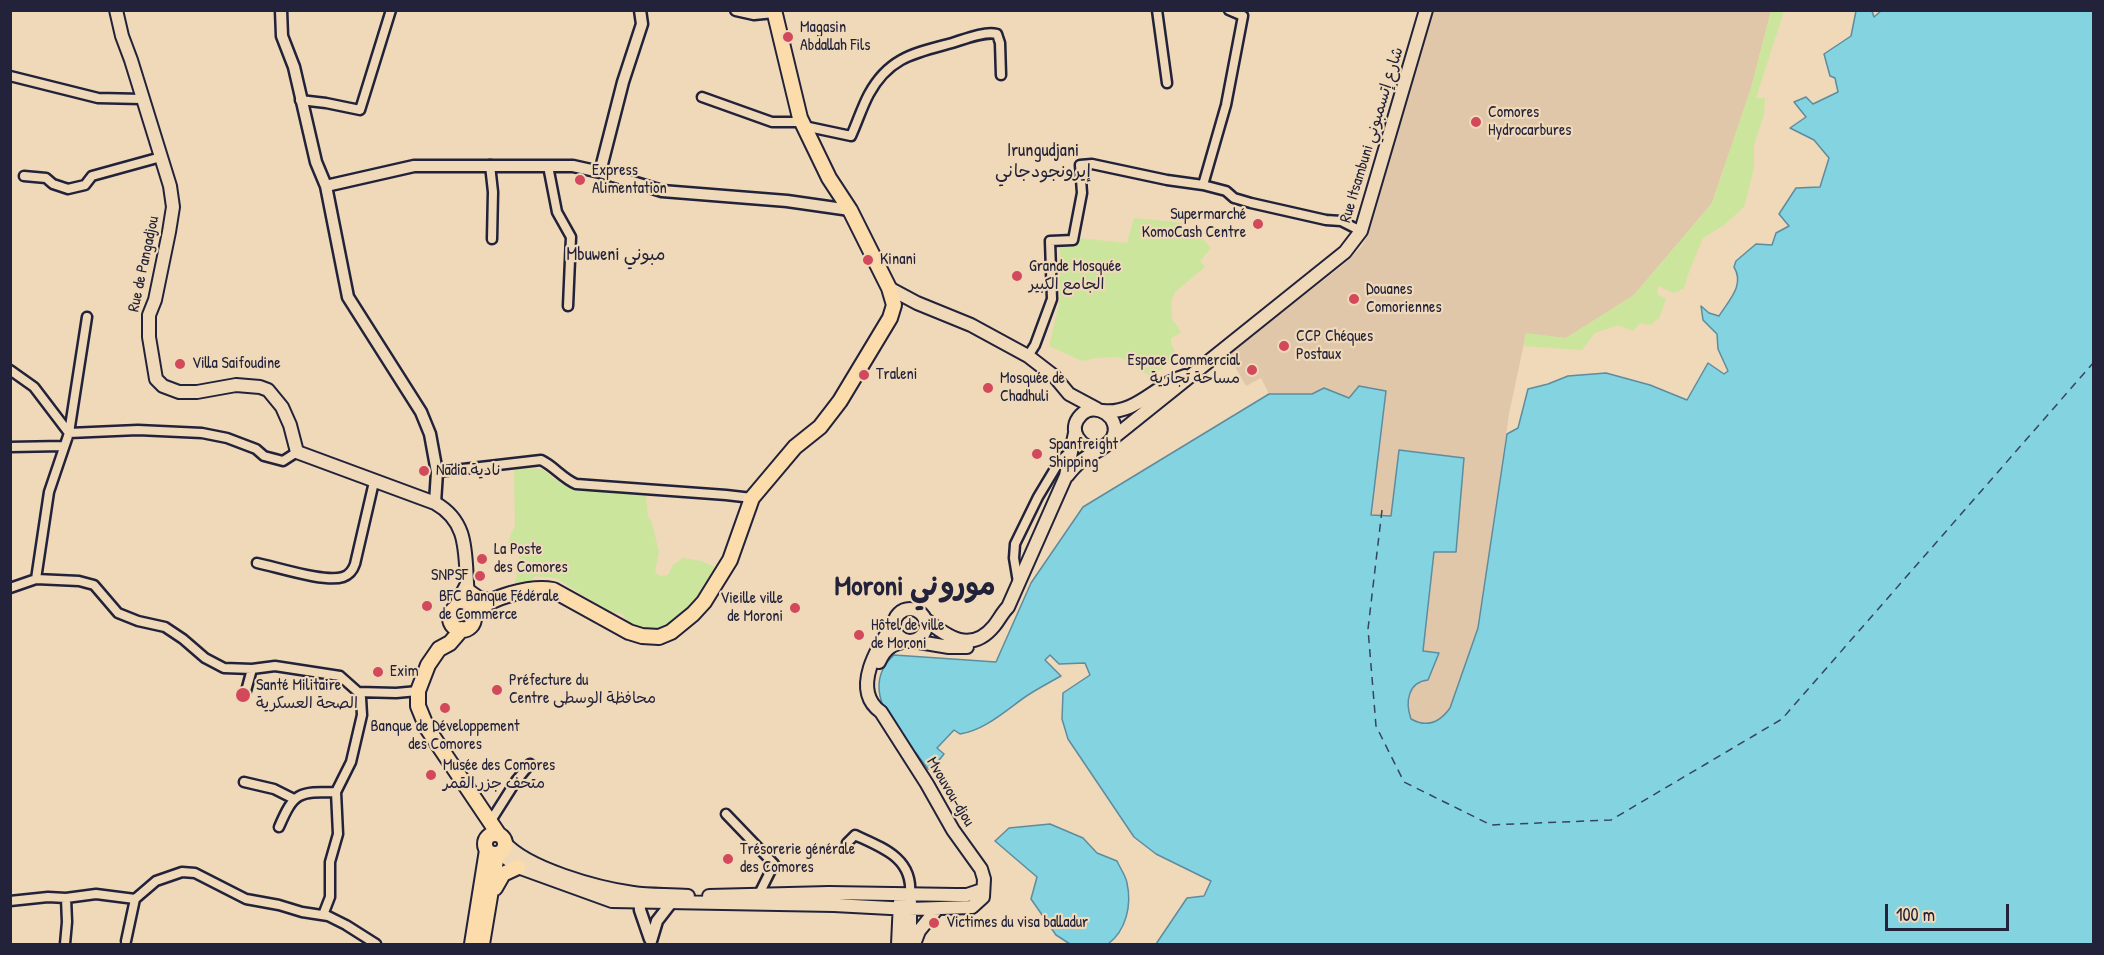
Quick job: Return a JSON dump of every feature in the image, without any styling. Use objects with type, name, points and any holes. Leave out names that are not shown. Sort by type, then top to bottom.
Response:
[{"type":"main road","name":"Rue de Pangadjou","points":[[116,10],[171,186],[173,207],[159,282],[149,315],[149,337],[156,379],[163,386],[179,392],[197,392],[236,385],[268,390],[282,407],[290,425],[297,452]]},
{"type":"main road","name":"Rue Itsambuni شارع إتسمبوني","points":[[1113,438],[1345,252],[1361,231],[1426,10]]},
{"type":"main road","points":[[472,611],[489,601],[533,589],[553,590],[629,632],[642,636],[659,637],[671,632],[693,614],[715,586],[730,560],[752,498],[795,447],[820,427],[840,401],[890,318],[893,300],[889,288],[850,210],[829,178],[803,124],[774,11]]},
{"type":"main road","points":[[889,288],[917,303],[971,325],[1028,356],[1054,376],[1070,393],[1108,414],[1115,425],[1110,443],[1080,462],[1066,476]]},
{"type":"main road","points":[[892,310],[917,303]]},
{"type":"main road","name":"Rue Itsambuni شارع إتسمبوني","points":[[1100,410],[1119,410],[1136,404],[1176,378],[1194,373]]},
{"type":"main road","points":[[1070,393],[1081,444],[1099,449]]},
{"type":"main road","points":[[1008,607],[1008,618],[1000,633],[979,644],[955,647],[910,641],[896,633],[894,623],[898,614],[908,609],[918,611],[925,619],[955,640],[971,640],[990,631],[1008,607],[1066,476],[1076,427],[1085,412],[1100,410]]},
{"type":"main road","points":[[297,452],[435,503],[447,510],[453,517],[463,539],[474,619],[471,625],[456,621]]},
{"type":"main road","points":[[468,588],[479,599],[489,601]]},
{"type":"main road","points":[[468,588],[456,621],[441,639],[439,649],[428,665],[418,691],[418,706],[422,718],[490,822],[495,846],[489,908],[482,945]]},
{"type":"main road","points":[[456,621],[457,607],[464,606],[472,611]]},
{"type":"main road","points":[[910,641],[924,633],[925,619]]},
{"type":"main road","name":"Mvouvou-djou","points":[[881,712],[875,708],[871,699],[868,689],[869,672],[879,645],[894,623]]},
{"type":"main road","name":"Mvouvou-djou","points":[[910,641],[890,646],[880,659],[873,684],[881,712],[953,830],[981,869],[984,879],[982,890]]},
{"type":"main road","points":[[479,807],[495,846],[518,867],[612,901],[639,898],[757,899],[905,894],[967,895],[982,890],[980,900],[972,907],[936,910],[757,899]]},
{"type":"main road","points":[[495,846],[563,875],[639,898]]},
{"type":"main road","points":[[472,945],[495,846]]},
{"type":"main road","points":[[489,908],[500,878],[506,871],[518,867]]},
{"type":"main road","points":[[898,945],[905,894]]},
{"type":"main road","points":[[904,909],[912,945]]},
{"type":"main road","points":[[912,945],[919,931],[936,910]]},
{"type":"street","points":[[281,10],[282,36],[294,67],[316,162],[326,186],[349,301],[421,412],[430,434],[437,472],[435,503]]},
{"type":"street","points":[[300,100],[360,110],[392,10]]},
{"type":"street","points":[[600,172],[623,82],[642,24],[640,10]]},
{"type":"street","points":[[736,10],[754,14],[774,11]]},
{"type":"street","points":[[1157,10],[1167,83]]},
{"type":"street","points":[[1203,185],[1231,83],[1243,16],[1229,10]]},
{"type":"street","points":[[702,97],[772,122],[803,124],[851,136],[869,93],[890,66],[912,55],[990,33],[997,34],[1000,43],[1001,75]]},
{"type":"street","points":[[10,76],[90,97],[142,99]]},
{"type":"street","points":[[24,176],[39,177],[60,187],[77,188],[85,185],[96,175],[161,158]]},
{"type":"street","points":[[1028,356],[1035,345],[1052,299],[1050,241],[1073,240],[1082,193],[1080,165],[1092,164],[1203,185],[1226,191],[1233,198],[1251,203],[1326,220],[1335,219],[1361,231]]},
{"type":"street","points":[[490,165],[493,192],[492,239]]},
{"type":"street","points":[[326,186],[414,166],[573,166],[662,190],[787,201],[850,210]]},
{"type":"street","points":[[548,166],[557,212],[571,237],[568,306]]},
{"type":"street","points":[[36,579],[49,492],[69,433],[87,317]]},
{"type":"street","points":[[10,370],[34,387],[69,433]]},
{"type":"street","points":[[69,433],[138,430],[193,432],[227,438],[256,449],[264,456],[283,461],[297,452]]},
{"type":"street","points":[[10,447],[63,446]]},
{"type":"street","points":[[1019,583],[1014,558],[1015,544],[1038,496],[1059,462],[1072,450]]},
{"type":"street","points":[[437,472],[542,460],[565,479],[576,484],[752,498]]},
{"type":"street","points":[[257,562],[331,579],[345,577],[355,564],[374,482]]},
{"type":"street","points":[[10,588],[36,579],[79,581],[94,585],[118,613],[138,621],[165,627],[205,658],[224,668],[252,669],[275,666],[340,676],[358,692],[361,698],[360,723],[351,762],[338,783],[336,792],[338,834],[330,862],[330,897],[323,915]]},
{"type":"street","points":[[246,691],[252,669]]},
{"type":"street","points":[[358,692],[418,691]]},
{"type":"street","points":[[490,822],[516,781],[530,764]]},
{"type":"street","points":[[244,782],[274,789],[294,799]]},
{"type":"street","points":[[279,827],[294,799],[304,794],[336,792]]},
{"type":"street","points":[[726,814],[774,864],[757,899]]},
{"type":"street","points":[[847,843],[855,835],[883,848],[900,861],[909,873],[905,894]]},
{"type":"street","points":[[126,941],[135,899],[156,881],[189,872],[201,875],[246,899],[323,915],[346,925],[376,945]]},
{"type":"street","points":[[10,901],[96,894],[135,899]]},
{"type":"street","points":[[65,945],[66,898]]},
{"type":"street","points":[[639,898],[651,943]]},
{"type":"street","points":[[651,943],[658,918],[672,898]]},
{"type":"shaded area","points":[[1432,11],[1771,11],[1751,88],[1712,203],[1634,295],[1566,338],[1526,334],[1509,414],[1478,628],[1450,709],[1443,718],[1429,724],[1418,723],[1411,719],[1407,708],[1411,688],[1420,681],[1439,653],[1422,652],[1434,551],[1455,552],[1391,517],[1371,515],[1385,391],[1349,399],[1324,388],[1312,394],[1269,394],[1261,378],[1246,386],[1228,355],[1348,261],[1361,247],[1369,233]]},
{"type":"green space","points":[[1771,11],[1784,11],[1756,98],[1765,98],[1764,115],[1754,145],[1754,168],[1744,207],[1723,226],[1703,238],[1684,288],[1674,293],[1658,286],[1657,294],[1666,299],[1659,318],[1651,325],[1640,323],[1633,331],[1618,325],[1595,333],[1582,350],[1523,346],[1526,333],[1566,338],[1634,295],[1712,203],[1751,88]]},
{"type":"green space","points":[[1134,218],[1183,223],[1182,234],[1200,236],[1211,248],[1200,261],[1205,267],[1175,292],[1171,302],[1172,319],[1181,332],[1171,338],[1171,344],[1178,357],[1151,376],[1119,357],[1082,361],[1049,346],[1060,299],[1060,246],[1075,246],[1077,238],[1127,243]]},
{"type":"green space","points":[[519,468],[542,469],[560,483],[581,489],[646,496],[648,516],[659,552],[655,572],[660,576],[668,575],[673,565],[683,558],[701,561],[715,567],[695,599],[691,612],[667,631],[635,632],[623,614],[607,611],[556,578],[535,576],[522,590],[514,590],[521,546],[508,543],[515,525],[514,471]]},
{"type":"water","points":[[1882,10],[2093,11],[2093,944],[1156,944],[1187,898],[1204,896],[1211,881],[1156,854],[1134,837],[1068,739],[1062,719],[1063,693],[1090,675],[1085,663],[1059,664],[1050,655],[1045,660],[1061,676],[979,728],[960,734],[954,730],[937,748],[944,754],[932,769],[928,769],[916,753],[907,751],[887,715],[879,690],[884,666],[894,655],[996,662],[1031,583],[1083,507],[1269,394],[1312,394],[1324,388],[1349,398],[1359,386],[1386,391],[1371,515],[1391,516],[1399,450],[1464,458],[1456,552],[1434,552],[1423,651],[1439,653],[1428,680],[1412,689],[1408,700],[1411,719],[1417,722],[1433,722],[1442,717],[1450,708],[1478,628],[1507,434],[1518,428],[1528,389],[1568,376],[1606,373],[1650,385],[1687,400],[1708,363],[1724,374],[1728,371],[1718,349],[1717,334],[1703,320],[1701,306],[1709,313],[1719,316],[1737,286],[1738,280],[1734,267],[1736,261],[1756,244],[1772,245],[1776,233],[1789,226],[1779,214],[1796,188],[1820,187],[1829,158],[1814,140],[1790,128],[1806,117],[1794,102],[1806,97],[1813,104],[1838,92],[1835,78],[1830,76],[1824,54],[1851,36],[1856,11],[1872,11],[1874,17]]},
{"type":"water","points":[[1050,824],[1083,838],[1097,853],[1117,861],[1124,875],[1128,891],[1128,909],[1119,932],[1108,944],[1070,944],[1056,935],[1031,899],[1037,877],[995,841],[1009,828]]},
{"type":"ferry route","points":[[1382,510],[1368,629],[1376,726],[1404,782],[1491,825],[1611,820],[1782,719],[2094,362]]},
{"type":"place","name":"Magasin Abdallah Fils","points":[[788,37]]},
{"type":"place","name":"Comores Hydrocarbures","points":[[1476,122]]},
{"type":"place","name":"Express Alimentation","points":[[580,180]]},
{"type":"place","name":"Supermarché KomoCash Centre","points":[[1258,224]]},
{"type":"place","name":"Kinani","points":[[868,260]]},
{"type":"place","name":"Grande Mosquée الجامع الكبير","points":[[1017,276]]},
{"type":"place","name":"Douanes Comoriennes","points":[[1354,299]]},
{"type":"place","name":"CCP Chéques Postaux","points":[[1284,346]]},
{"type":"place","name":"Villa Saifoudine","points":[[180,364]]},
{"type":"place","name":"Espace Commercial مساحة تجارية","points":[[1252,370]]},
{"type":"place","name":"Traleni","points":[[864,375]]},
{"type":"place","name":"Mosquée de Chadhuli","points":[[988,388]]},
{"type":"place","name":"Spanfreight Shipping","points":[[1037,454]]},
{"type":"place","name":"Nadia نادية","points":[[424,471]]},
{"type":"place","name":"La Poste des Comores","points":[[482,559]]},
{"type":"place","name":"SNPSF","points":[[480,576]]},
{"type":"place","name":"BFC Banque Fédérale de Commerce","points":[[427,606]]},
{"type":"place","name":"Vieille ville de Moroni","points":[[795,608]]},
{"type":"place","name":"Hôtel de ville de Moroni","points":[[859,635]]},
{"type":"place","name":"Exim","points":[[378,672]]},
{"type":"place","name":"Préfecture du Centre محافظة الوسطى","points":[[497,690]]},
{"type":"place","name":"Santé Militaire الصحة العسكرية","points":[[243,695]]},
{"type":"place","name":"Banque de Développement des Comores","points":[[445,708]]},
{"type":"place","name":"Musée des Comores متحف جزر القمر","points":[[431,775]]},
{"type":"place","name":"Trésorerie générale des Comores","points":[[728,859]]},
{"type":"place","name":"Victimes du visa balladur","points":[[934,923]]},
{"type":"district","name":"Irungudjani إيرونجودجاني","points":[[1043,161]]},
{"type":"district","name":"Mbuweni مبوني","points":[[616,255]]},
{"type":"district","name":"Moroni موروني","points":[[915,588]]}]
